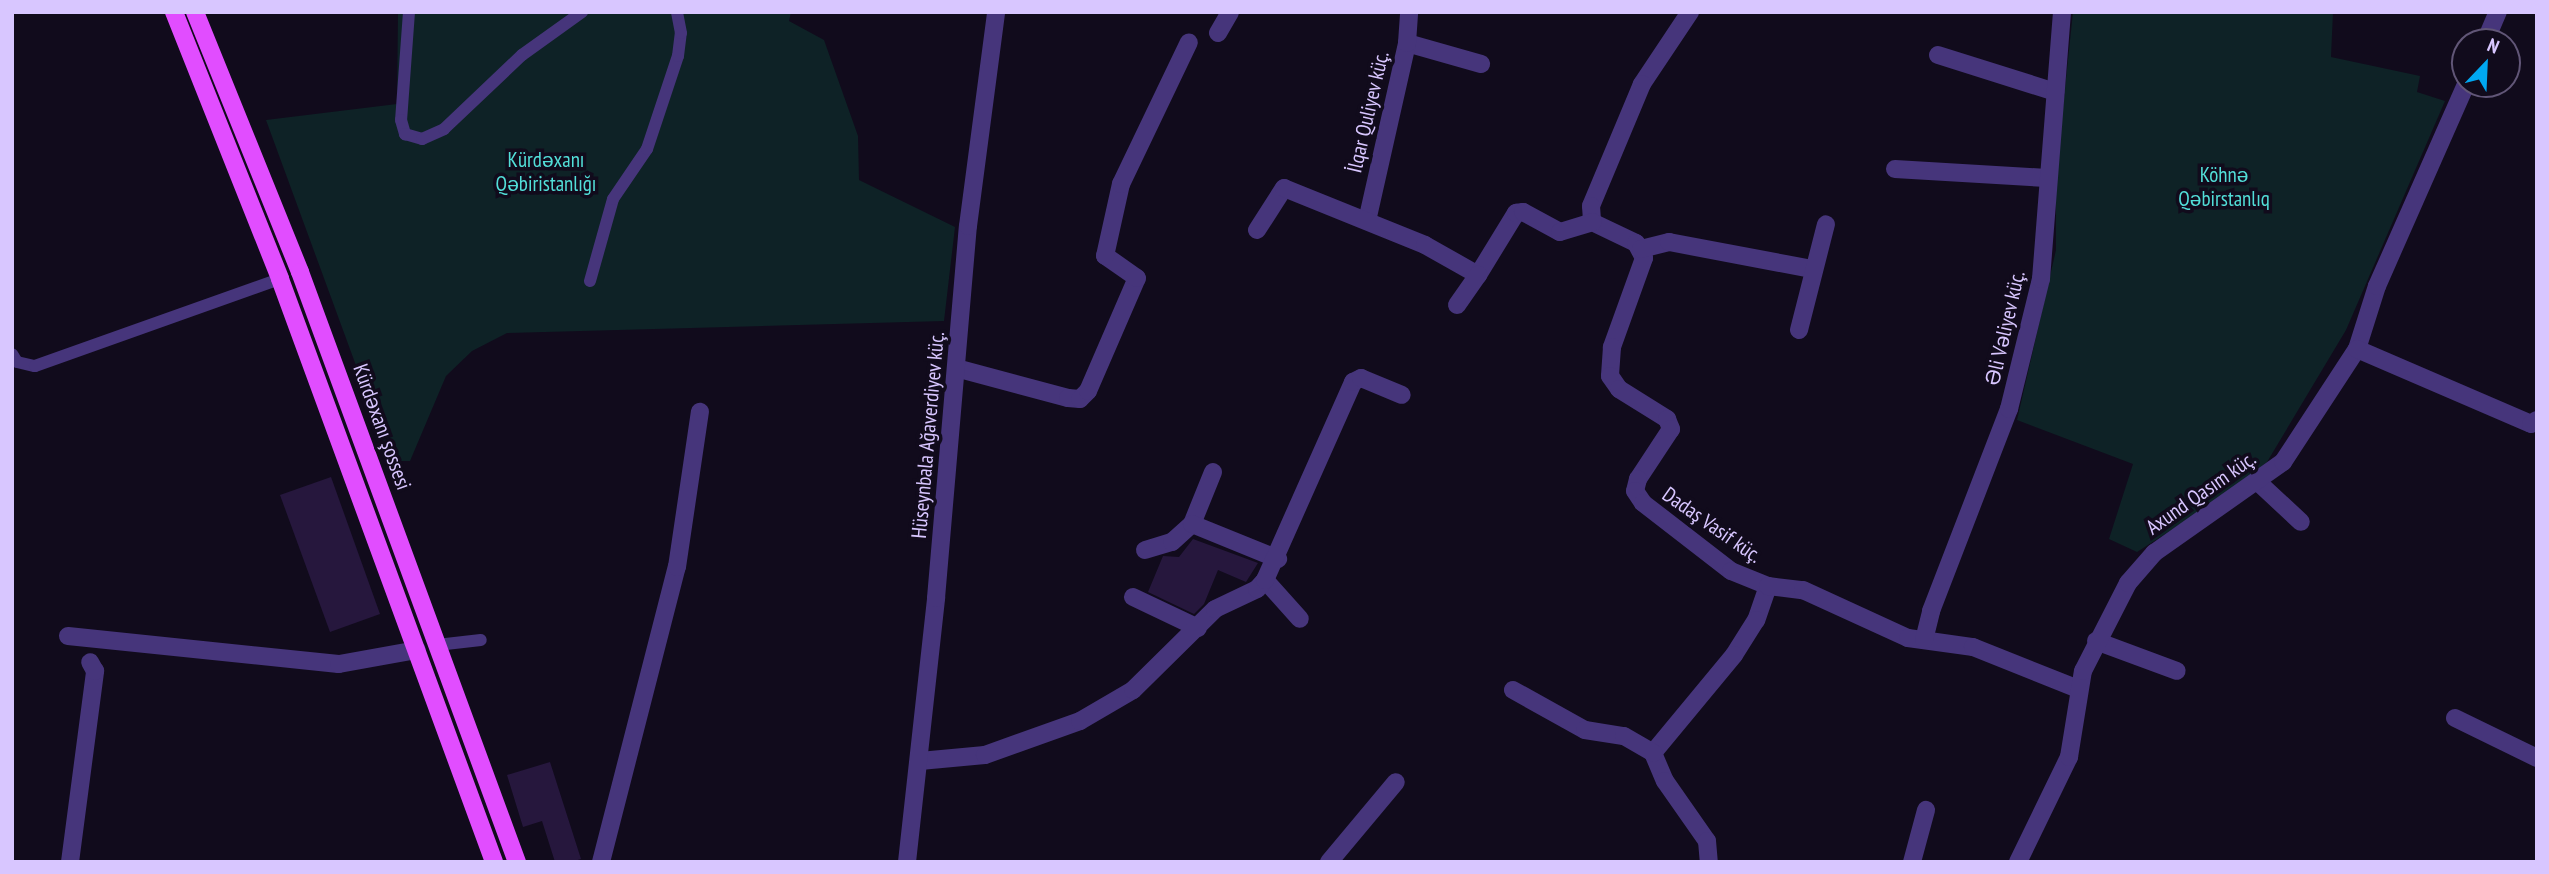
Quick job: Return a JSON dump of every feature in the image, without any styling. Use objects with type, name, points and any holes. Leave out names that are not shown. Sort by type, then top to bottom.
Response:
[{"type":"main road","points":[[174,12],[280,279],[494,862]]},
{"type":"main road","name":"Kürdəxanı şossesi","points":[[195,12],[300,272],[517,862]]},
{"type":"main road","points":[[280,279],[300,272]]},
{"type":"street","name":"Hüseynbala Ağaverdiyev küç.","points":[[908,862],[920,761],[973,184],[996,12]]},
{"type":"street","points":[[1218,33],[1230,12]]},
{"type":"street","name":"İlqar Quliyev küç.","points":[[1367,221],[1407,43],[1409,12]]},
{"type":"street","points":[[1592,222],[1595,192],[1642,84],[1690,12]]},
{"type":"street","name":"Əli Vəliyev küç.","points":[[1924,640],[1931,611],[2009,409],[2041,279],[2047,243],[2047,178],[2055,92],[2063,48],[2062,12]]},
{"type":"street","points":[[956,368],[1068,398],[1080,399],[1088,391],[1137,278],[1105,256],[1121,184],[1189,42]]},
{"type":"street","points":[[1407,43],[1482,64]]},
{"type":"street","points":[[1938,55],[2055,92]]},
{"type":"street","name":"Axund Qasım küç.","points":[[2018,862],[2069,757],[2078,689],[2096,642],[2139,567],[2259,483],[2283,462],[2357,349],[2377,286],[2460,98]]},
{"type":"street","points":[[1895,169],[2047,178]]},
{"type":"street","points":[[1257,230],[1284,188],[1367,221],[1478,275]]},
{"type":"street","points":[[1457,305],[1516,213],[1530,215],[1560,232],[1592,222],[1641,248],[1669,243],[1812,269]]},
{"type":"street","points":[[1799,330],[1812,269],[1826,224]]},
{"type":"street","name":"Dadaş Vasif küç.","points":[[1641,248],[1642,266],[1612,347],[1610,376],[1619,388],[1667,419],[1671,429],[1668,439],[1637,479],[1635,491],[1643,503],[1731,570],[1768,586],[1756,620],[1734,655],[1653,753]]},
{"type":"street","points":[[2357,349],[2535,424]]},
{"type":"street","points":[[920,761],[985,755],[1110,707],[1198,628],[1215,609],[1256,589],[1265,580],[1278,559],[1353,383],[1361,378],[1402,395]]},
{"type":"street","points":[[601,862],[677,567],[700,412]]},
{"type":"street","points":[[1145,550],[1172,542],[1192,524],[1213,472]]},
{"type":"street","points":[[2259,483],[2301,522]]},
{"type":"street","points":[[1192,524],[1278,559]]},
{"type":"street","points":[[1265,580],[1300,620]]},
{"type":"street","points":[[1768,586],[1803,590],[1892,632],[1973,647],[2078,689]]},
{"type":"street","points":[[1133,597],[1198,628]]},
{"type":"street","points":[[68,636],[340,664],[417,650]]},
{"type":"street","points":[[2096,642],[2177,671]]},
{"type":"street","points":[[70,862],[95,671],[90,662]]},
{"type":"street","points":[[1513,690],[1585,730],[1624,736],[1653,753],[1665,780],[1707,841],[1710,862]]},
{"type":"street","points":[[2455,718],[2537,758]]},
{"type":"street","points":[[1329,862],[1396,782]]},
{"type":"street","points":[[1912,862],[1926,810]]},
{"type":"lane","points":[[410,12],[401,120],[405,134],[422,139],[444,129],[522,55],[582,12]]},
{"type":"lane","points":[[590,281],[613,199],[647,149],[678,56],[681,33],[677,12]]},
{"type":"lane","points":[[12,354],[17,362],[35,366],[280,279]]},
{"type":"lane","points":[[437,645],[481,640]]},
{"type":"green space","name":"Kürdəxanı Qəbiristanlığı","points":[[398,12],[791,12],[789,21],[824,40],[858,136],[859,180],[955,227],[944,321],[507,333],[472,351],[446,376],[410,461],[391,461],[266,120],[397,104]]},
{"type":"green space","name":"Köhnə Qəbirstanlıq","points":[[2073,12],[2333,12],[2331,57],[2420,76],[2417,92],[2445,101],[2346,330],[2267,462],[2223,497],[2137,552],[2109,539],[2133,464],[2017,420],[2056,250],[2056,174]]},
{"type":"building","points":[[331,477],[380,614],[330,632],[280,495]]},
{"type":"building","points":[[1193,539],[1258,563],[1246,582],[1218,570],[1204,604],[1194,614],[1148,592],[1163,556],[1179,557]]},
{"type":"building","points":[[550,762],[581,859],[571,862],[555,862],[542,821],[523,827],[507,775]]}]
